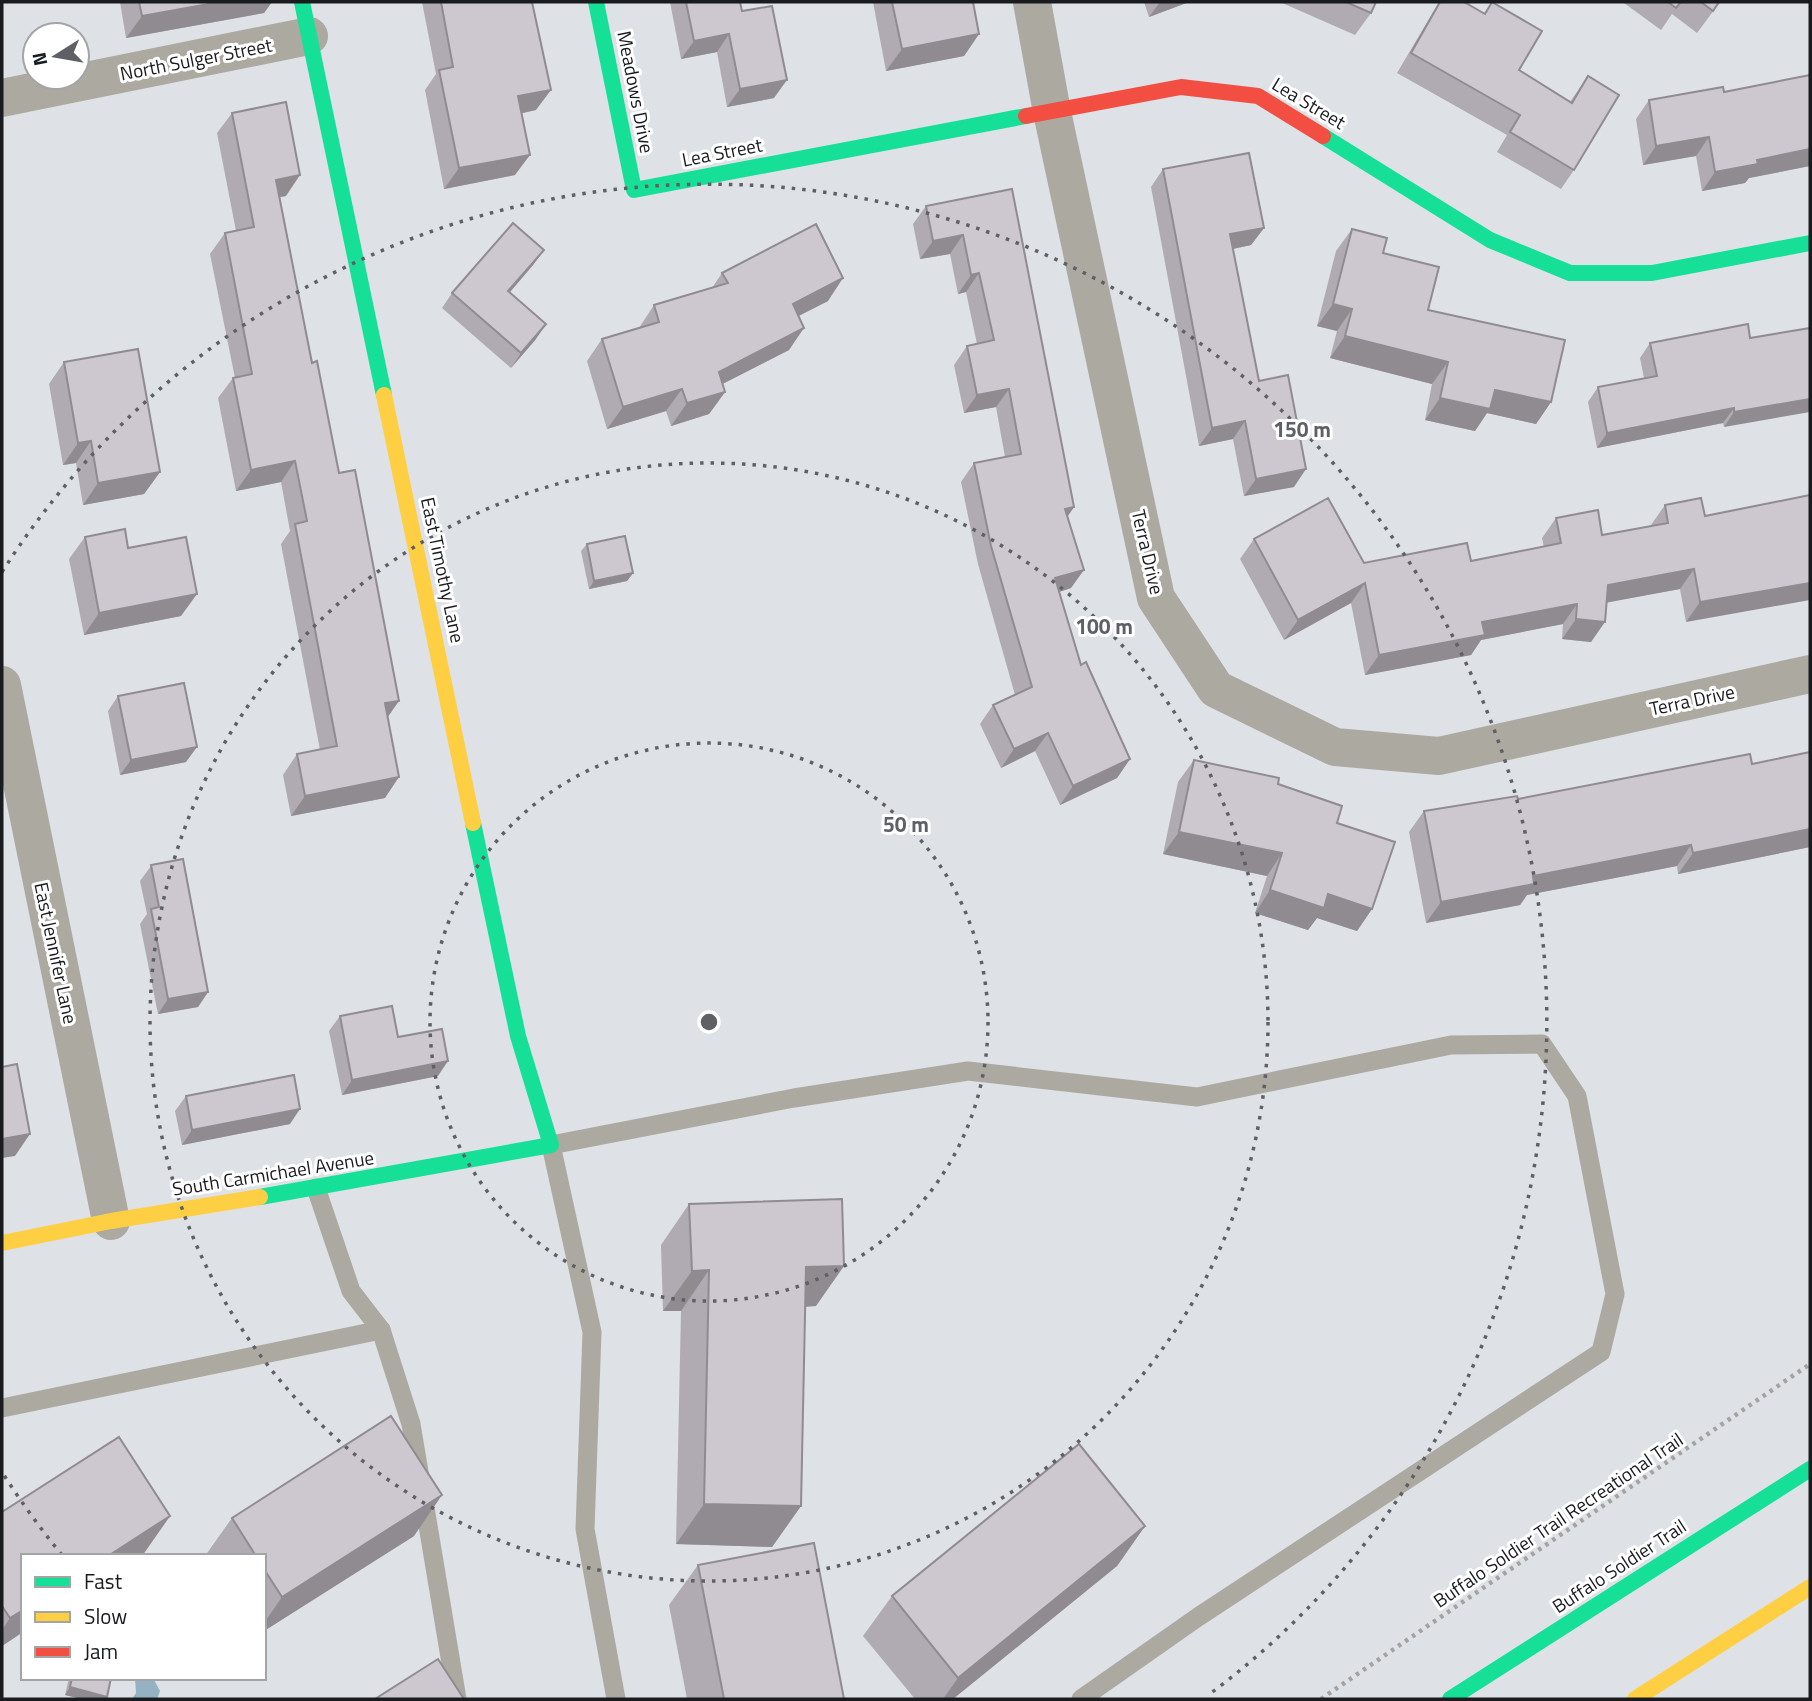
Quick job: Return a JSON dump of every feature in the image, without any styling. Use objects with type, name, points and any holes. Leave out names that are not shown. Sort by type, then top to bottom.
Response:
[{"type":"street","name":"Meadows Drive","points":[[596,2],[634,190]]},
{"type":"street","name":"Terra Drive","points":[[1032,2],[1052,111],[1156,598],[1216,689],[1335,747],[1439,756],[1810,674]]},
{"type":"street","name":"North Sulger Street","points":[[2,98],[305,19]]},
{"type":"street","name":"East Timothy Lane","points":[[305,19],[513,1010],[551,1146]]},
{"type":"street","name":"Lea Street","points":[[634,190],[1181,87],[1258,96],[1490,240],[1570,273],[1652,273],[1810,243]]},
{"type":"street","name":"East Jennifer Lane","points":[[2,685],[111,1221]]},
{"type":"street","name":"South Carmichael Avenue","points":[[2,1243],[111,1221],[551,1146]]},
{"type":"street","name":"Buffalo Soldier Trail","points":[[1450,1699],[1810,1469]]},
{"type":"street","points":[[1635,1699],[1810,1587]]},
{"type":"lane","points":[[616,1699],[585,1529],[592,1332],[551,1146],[793,1098],[968,1071],[1197,1097],[1451,1045],[1542,1044],[1577,1096],[1615,1294],[1601,1352],[1198,1617],[1081,1699]]},
{"type":"lane","points":[[316,1188],[351,1291],[381,1330],[411,1423],[457,1699]]},
{"type":"lane","points":[[2,1408],[381,1330]]},
{"type":"path","name":"Buffalo Soldier Trail Recreational Trail","points":[[1321,1699],[1810,1364]]},
{"type":"water","points":[[135,1680],[154,1680],[160,1691],[157,1699],[132,1699],[136,1693]]},
{"type":"building","points":[[139,2],[220,2],[142,16]]},
{"type":"building","points":[[441,2],[532,2],[551,90],[518,96],[530,155],[459,168],[439,70],[453,67]]},
{"type":"building","points":[[686,2],[740,2],[742,11],[772,6],[787,80],[740,89],[729,34],[694,41]]},
{"type":"building","points":[[892,2],[973,2],[979,34],[902,49]]},
{"type":"building","points":[[1346,2],[1376,2],[1371,13]]},
{"type":"building","points":[[1440,2],[1464,2],[1485,14],[1492,2],[1542,31],[1519,70],[1572,103],[1588,76],[1619,95],[1574,170],[1510,132],[1520,115],[1411,53]]},
{"type":"building","points":[[1668,2],[1681,2],[1676,8]]},
{"type":"building","points":[[1701,2],[1719,2],[1713,11]]},
{"type":"building","points":[[1810,75],[1810,149],[1757,160],[1758,164],[1715,172],[1709,137],[1656,146],[1649,100],[1723,87],[1724,92]]},
{"type":"building","points":[[286,102],[300,175],[276,180],[312,363],[317,361],[339,473],[355,470],[399,701],[385,703],[399,777],[305,796],[297,754],[337,746],[295,524],[307,521],[295,461],[251,470],[233,378],[252,374],[225,233],[254,227],[232,113]]},
{"type":"building","points":[[1249,153],[1264,228],[1230,234],[1259,381],[1288,375],[1306,469],[1256,479],[1245,421],[1212,428],[1163,169]]},
{"type":"building","points":[[1012,189],[1074,507],[1065,509],[1084,570],[1055,578],[1081,665],[1086,662],[1130,759],[1073,786],[1048,733],[1014,749],[993,705],[1032,687],[991,546],[974,463],[1021,454],[1009,389],[977,395],[967,346],[994,340],[979,273],[971,275],[963,235],[933,241],[926,206]]},
{"type":"building","points":[[513,223],[544,250],[508,291],[546,324],[521,353],[452,293]]},
{"type":"building","points":[[816,224],[843,278],[793,304],[804,328],[719,372],[725,392],[687,403],[682,389],[623,407],[602,339],[659,322],[654,305],[728,283],[722,273]]},
{"type":"building","points":[[1352,229],[1387,238],[1383,253],[1439,267],[1428,310],[1565,340],[1551,402],[1495,390],[1490,409],[1440,398],[1448,362],[1345,336],[1352,309],[1333,304]]},
{"type":"building","points":[[1748,324],[1750,338],[1810,328],[1810,399],[1734,412],[1734,408],[1607,433],[1598,387],[1657,376],[1650,343]]},
{"type":"building","points":[[138,349],[160,472],[98,483],[91,441],[78,443],[64,362]]},
{"type":"building","points":[[1810,495],[1810,583],[1700,602],[1694,569],[1608,585],[1605,622],[1576,619],[1577,604],[1482,622],[1485,635],[1379,655],[1365,583],[1298,620],[1254,539],[1328,498],[1364,563],[1467,543],[1471,561],[1561,543],[1556,518],[1598,510],[1602,535],[1668,523],[1665,505],[1701,498],[1705,516]]},
{"type":"building","points":[[125,529],[128,548],[186,537],[197,594],[99,613],[85,537]]},
{"type":"building","points":[[625,536],[633,573],[594,581],[587,544]]},
{"type":"building","points":[[184,683],[197,747],[131,760],[118,696]]},
{"type":"building","points":[[1810,752],[1810,829],[1693,853],[1691,845],[1533,876],[1534,884],[1441,902],[1424,811],[1517,796],[1518,799],[1750,754],[1752,764]]},
{"type":"building","points":[[1194,760],[1279,778],[1278,784],[1342,806],[1337,823],[1395,842],[1372,909],[1328,894],[1324,908],[1270,890],[1282,853],[1179,832]]},
{"type":"building","points":[[183,859],[208,992],[168,999],[151,909],[159,907],[151,865]]},
{"type":"building","points":[[392,1006],[398,1037],[442,1029],[448,1061],[352,1080],[340,1016]]},
{"type":"building","points":[[17,1064],[30,1134],[2,1139],[2,1067]]},
{"type":"building","points":[[294,1075],[300,1109],[192,1130],[186,1096]]},
{"type":"building","points":[[842,1199],[844,1266],[806,1267],[801,1506],[704,1504],[709,1270],[692,1271],[689,1204]]},
{"type":"building","points":[[391,1416],[442,1495],[282,1597],[266,1572],[266,1554],[255,1554],[232,1518]]},
{"type":"building","points":[[119,1437],[170,1516],[111,1554],[21,1554],[21,1611],[10,1618],[2,1606],[2,1512]]},
{"type":"building","points":[[1079,1444],[1145,1526],[958,1678],[892,1596]]},
{"type":"building","points":[[814,1543],[844,1699],[724,1699],[698,1565]]},
{"type":"building","points":[[438,1659],[464,1699],[375,1699]]},
{"type":"building","points":[[72,1680],[111,1680],[107,1697],[70,1687]]},
{"type":"traffic: fast","points":[[302,2],[384,395]]},
{"type":"traffic: fast","points":[[596,2],[634,190],[1026,116]]},
{"type":"traffic: fast","points":[[1323,136],[1490,240],[1570,273],[1652,273],[1810,243]]},
{"type":"traffic: fast","points":[[260,1197],[551,1145],[518,1036],[473,823]]},
{"type":"traffic: fast","points":[[1450,1699],[1810,1469]]},
{"type":"traffic: slow","points":[[384,395],[473,823]]},
{"type":"traffic: slow","points":[[2,1243],[111,1221],[260,1197]]},
{"type":"traffic: slow","points":[[1635,1699],[1810,1587]]},
{"type":"traffic: jam","points":[[1026,116],[1181,87],[1258,96],[1323,136]]}]
